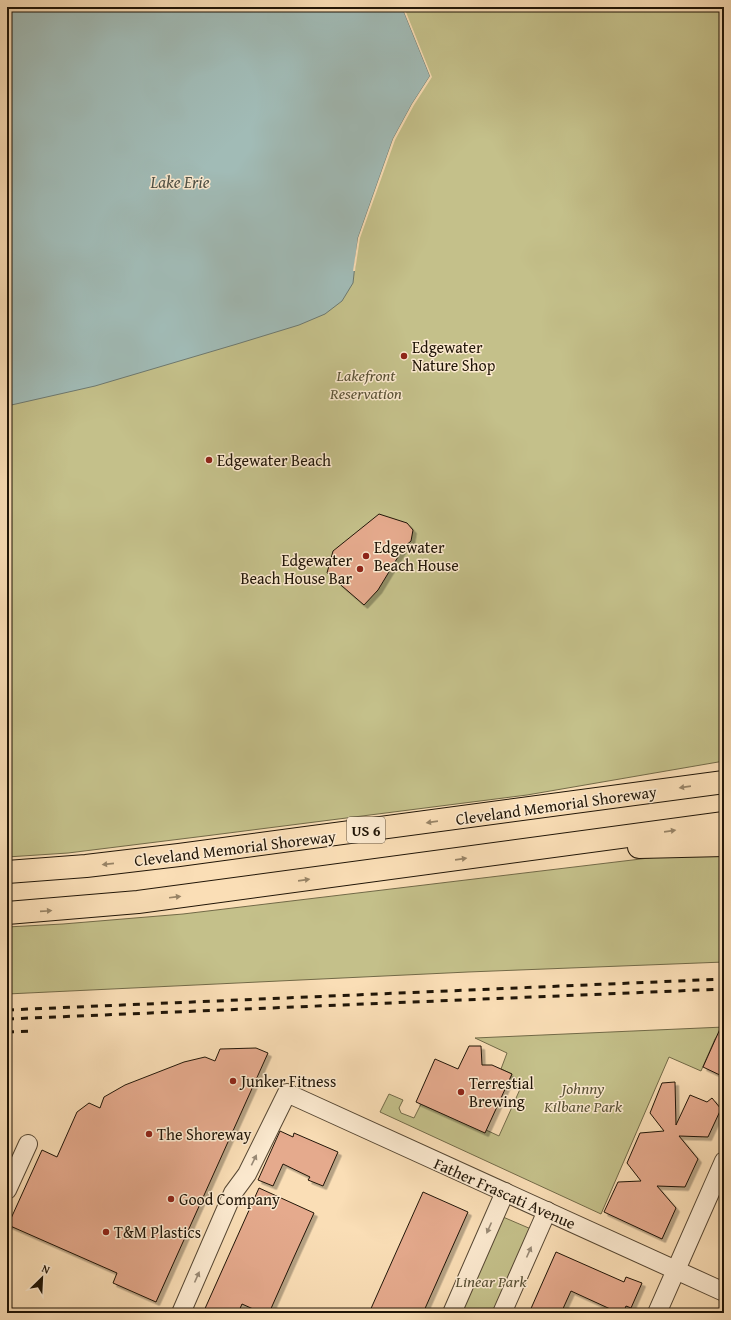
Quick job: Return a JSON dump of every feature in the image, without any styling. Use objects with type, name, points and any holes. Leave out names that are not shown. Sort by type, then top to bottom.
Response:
[{"type":"highway","name":"Cleveland Memorial Shoreway","points":[[7,872],[55,869],[179,856],[724,782]]},
{"type":"highway","points":[[7,913],[138,902],[724,823]]},
{"type":"highway","points":[[534,849],[724,845]]},
{"type":"street","name":"Father Frascati Avenue","points":[[181,1313],[234,1193],[247,1174],[287,1093],[724,1292]]},
{"type":"street","points":[[7,1190],[28,1144]]},
{"type":"street","points":[[657,1313],[724,1161]]},
{"type":"street","points":[[452,1313],[505,1192]]},
{"type":"street","points":[[502,1313],[547,1211]]},
{"type":"green space","name":"Lakefront Reservation","points":[[7,7],[724,7],[724,761],[527,795],[68,853],[7,857]]},
{"type":"green space","points":[[724,849],[724,962],[468,972],[7,994],[7,927],[183,914]]},
{"type":"green space","name":"Johnny Kilbane Park","points":[[724,1027],[715,1039],[701,1071],[669,1057],[601,1214],[380,1112],[389,1094],[403,1100],[399,1108],[401,1113],[414,1118],[421,1104],[485,1132],[486,1130],[499,1136],[521,1087],[508,1081],[512,1074],[501,1069],[507,1053],[475,1038]]},
{"type":"green space","name":"Linear Park","points":[[496,1214],[538,1232],[502,1313],[452,1313]]},
{"type":"water","name":"Lake Erie","points":[[7,7],[402,7],[430,76],[412,104],[393,139],[358,238],[353,283],[342,301],[325,314],[299,325],[95,386],[7,406]]},
{"type":"pier","points":[[402,7],[404,7],[432,77],[414,105],[395,140],[360,238],[355,271],[353,271],[358,238],[393,139],[412,104],[430,76]]},
{"type":"building","name":"Edgewater Beach House","points":[[379,514],[407,523],[413,530],[411,541],[404,547],[378,590],[364,605],[327,573],[333,551]]},
{"type":"building","points":[[724,1020],[724,1077],[703,1067]]},
{"type":"building","name":"Terrestial Brewing","points":[[469,1046],[481,1046],[482,1065],[492,1065],[512,1074],[485,1133],[416,1102],[435,1059],[458,1069]]},
{"type":"building","points":[[256,1048],[268,1053],[156,1302],[113,1283],[117,1273],[8,1225],[42,1150],[57,1157],[77,1112],[89,1103],[100,1108],[104,1097],[125,1085],[184,1062],[205,1057],[215,1061],[220,1049]]},
{"type":"building","points":[[675,1082],[676,1125],[690,1095],[707,1102],[712,1098],[721,1109],[708,1137],[679,1136],[698,1159],[685,1187],[657,1186],[676,1208],[662,1239],[604,1212],[618,1182],[641,1181],[627,1163],[640,1133],[664,1131],[650,1113],[662,1083]]},
{"type":"building","points":[[280,1131],[293,1137],[294,1133],[338,1152],[323,1186],[308,1180],[310,1177],[283,1164],[273,1186],[258,1180]]},
{"type":"building","points":[[259,1188],[314,1213],[269,1313],[262,1313],[242,1304],[238,1313],[203,1313]]},
{"type":"building","points":[[423,1192],[468,1212],[423,1313],[369,1313]]},
{"type":"building","points":[[556,1252],[624,1282],[626,1277],[642,1283],[631,1308],[626,1306],[623,1313],[619,1313],[571,1291],[561,1313],[529,1313]]},
{"type":"railway","points":[[7,1010],[724,979]]},
{"type":"railway","points":[[7,1019],[724,989]]},
{"type":"railway","points":[[7,1032],[35,1031]]},
{"type":"place","name":"Edgewater Nature Shop","points":[[404,356]]},
{"type":"place","name":"Edgewater Beach","points":[[209,460]]},
{"type":"place","name":"Edgewater Beach House","points":[[366,556]]},
{"type":"place","name":"Edgewater Beach House Bar","points":[[360,569]]},
{"type":"place","name":"Junker Fitness","points":[[233,1081]]},
{"type":"place","name":"Terrestial Brewing","points":[[461,1092]]},
{"type":"place","name":"The Shoreway","points":[[149,1134]]},
{"type":"place","name":"Good Company","points":[[171,1199]]},
{"type":"place","name":"T&M Plastics","points":[[106,1232]]}]
